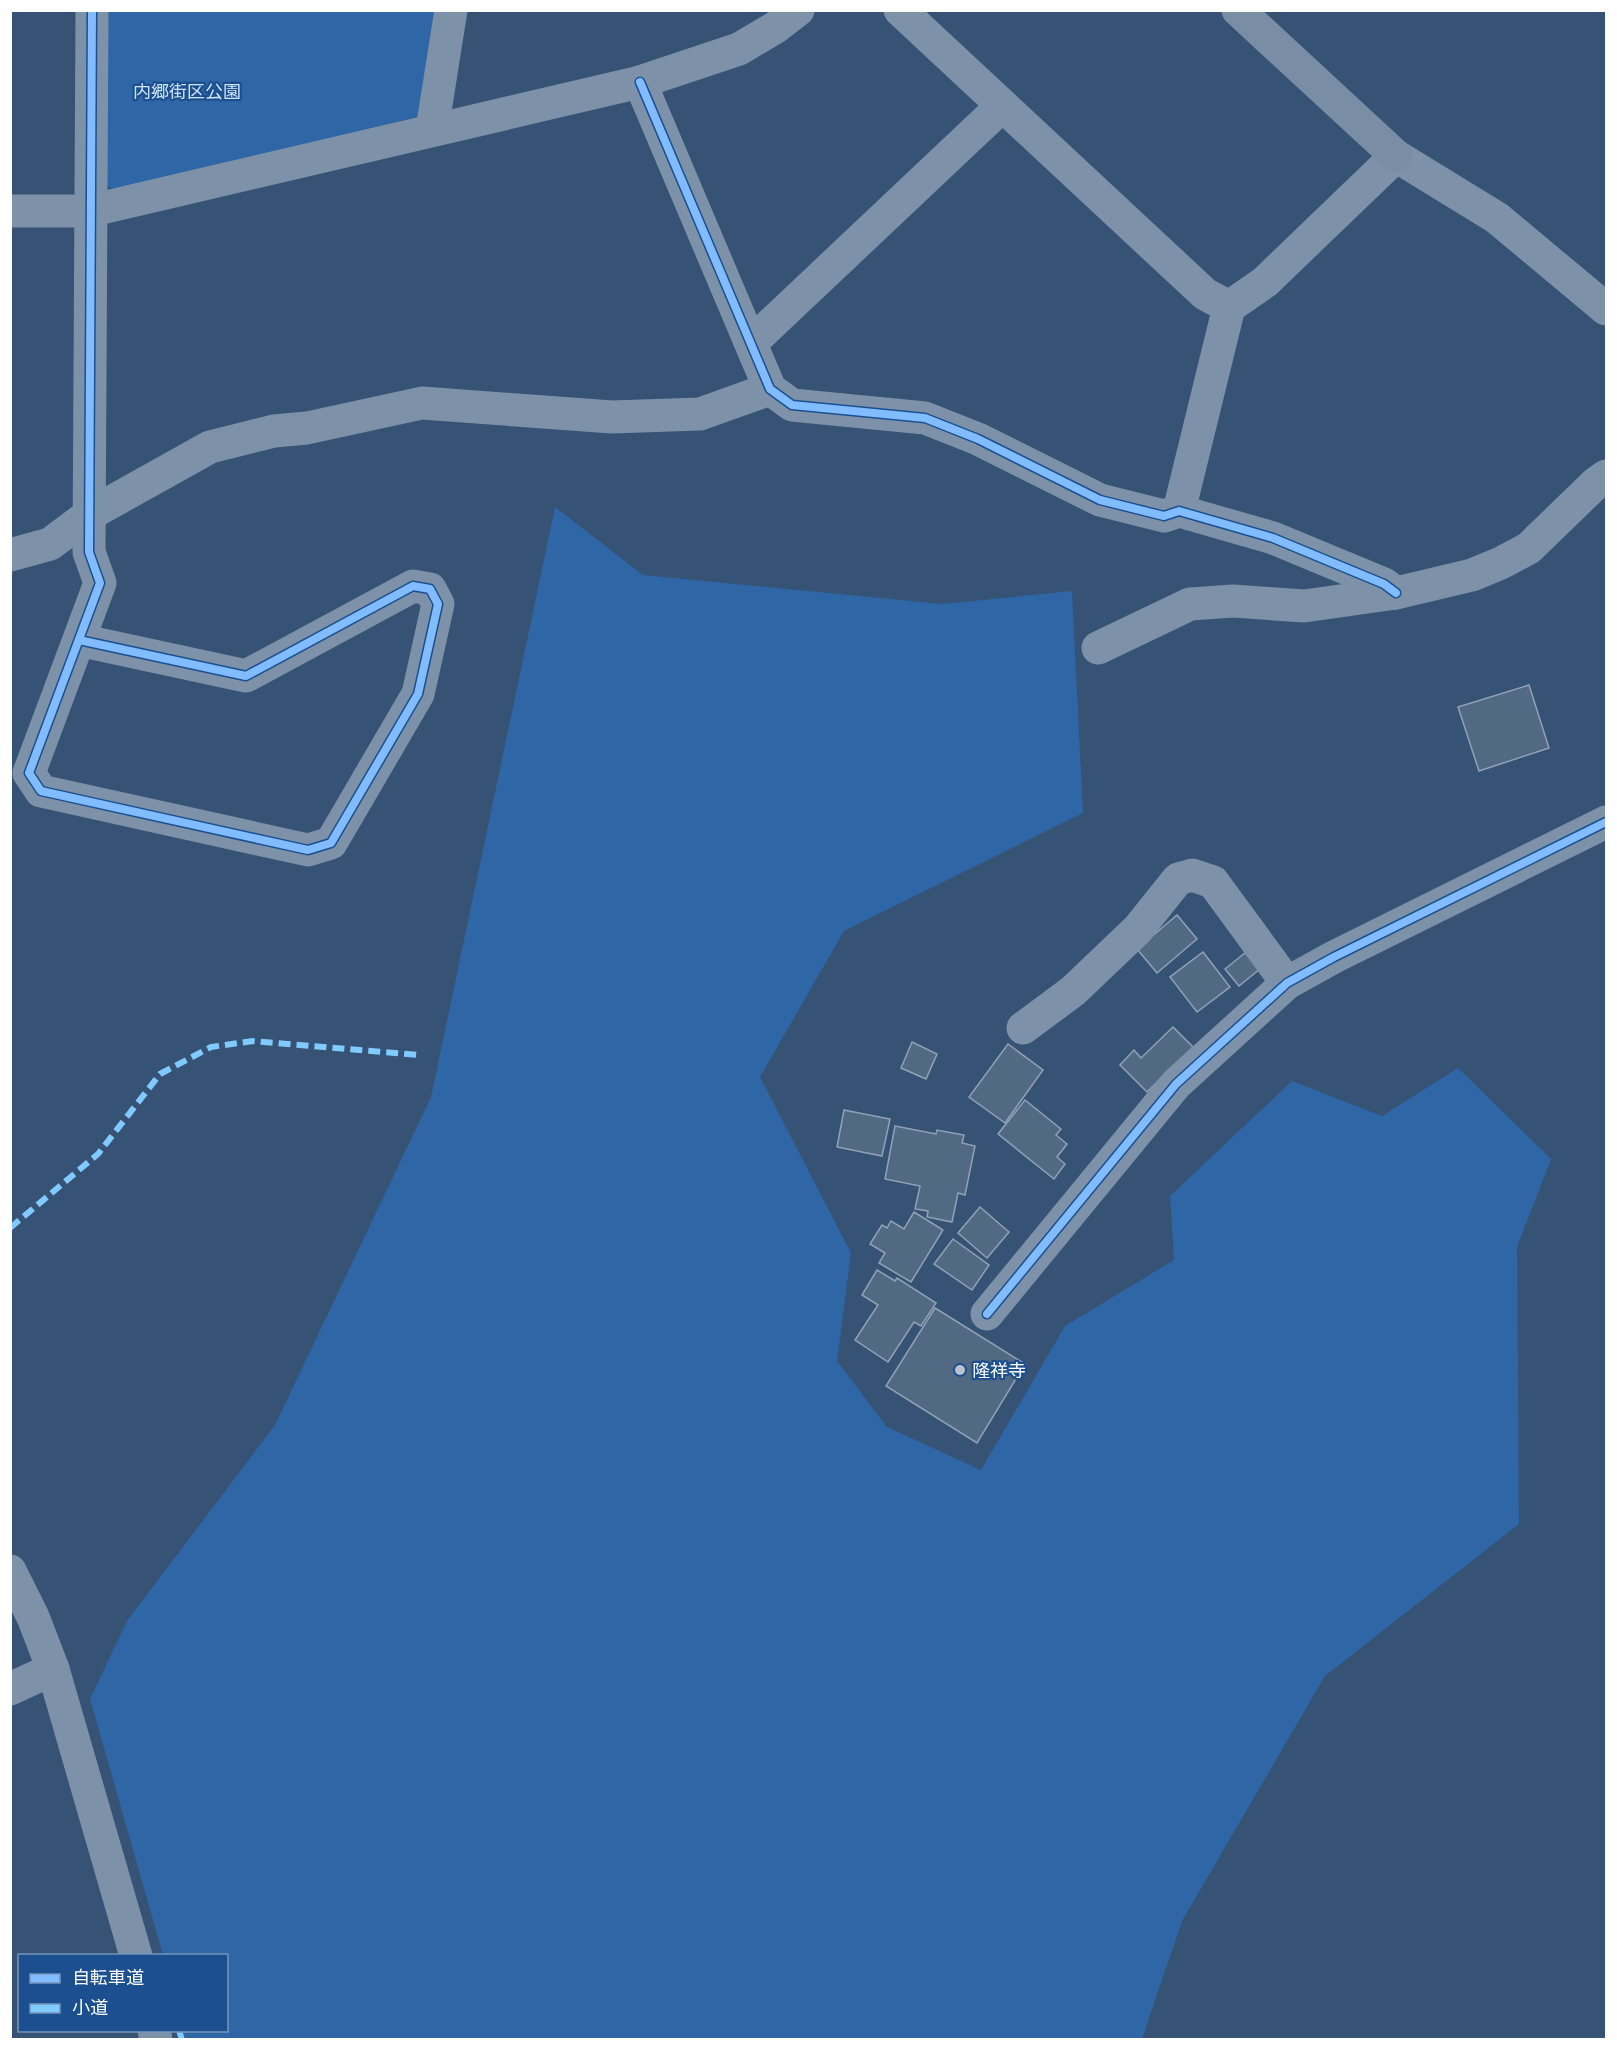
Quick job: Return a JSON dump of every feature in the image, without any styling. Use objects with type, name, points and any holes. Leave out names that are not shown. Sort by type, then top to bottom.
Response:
[{"type":"street","points":[[79,640],[246,676],[413,586],[430,589],[438,604],[418,694],[331,843],[308,850],[41,791],[29,773],[100,583],[89,552],[89,211],[92,10]]},
{"type":"street","points":[[432,130],[451,10]]},
{"type":"street","points":[[10,211],[89,211],[640,81],[739,49],[776,27],[798,10]]},
{"type":"street","points":[[900,10],[1205,294],[1229,307]]},
{"type":"street","points":[[1238,10],[1396,156],[1497,218],[1606,309]]},
{"type":"street","points":[[640,81],[770,389],[792,405],[925,418],[987,443],[1100,500],[1164,516],[1179,511],[1273,538],[1384,584],[1396,593]]},
{"type":"street","points":[[751,343],[1002,106]]},
{"type":"street","points":[[1179,511],[1229,307],[1265,282],[1396,156]]},
{"type":"street","points":[[10,555],[50,544],[90,514],[210,447],[274,431],[307,428],[422,403],[612,417],[700,414],[770,389]]},
{"type":"street","points":[[1098,648],[1190,604],[1233,601],[1304,606],[1396,593],[1472,575],[1501,564],[1529,548],[1606,476]]},
{"type":"street","points":[[987,1314],[1176,1084],[1287,983],[1334,957],[1606,822]]},
{"type":"street","points":[[1023,1028],[1073,992],[1138,929],[1178,879],[1192,875],[1213,882],[1287,983]]},
{"type":"street","points":[[10,1571],[33,1617],[53,1669],[135,1954]]},
{"type":"street","points":[[10,1689],[53,1669]]},
{"type":"green space","name":"内郷街区公園","points":[[106,11],[439,11],[420,116],[121,192],[103,184]]},
{"type":"green space","points":[[555,507],[643,575],[942,604],[1072,591],[1083,813],[844,931],[760,1077],[851,1253],[837,1361],[887,1427],[981,1470],[1065,1326],[1174,1260],[1170,1196],[1292,1081],[1382,1116],[1458,1068],[1551,1159],[1517,1247],[1519,1524],[1325,1676],[1182,1921],[1142,2039],[183,2039],[184,2032],[228,2032],[228,1954],[163,1954],[90,1699],[127,1621],[275,1425],[431,1097]]},
{"type":"building","points":[[1529,685],[1549,748],[1479,771],[1458,707]]},
{"type":"building","points":[[1177,915],[1197,939],[1157,973],[1137,949]]},
{"type":"building","points":[[1203,952],[1230,987],[1197,1012],[1170,977]]},
{"type":"building","points":[[1246,952],[1260,969],[1239,986],[1225,969]]},
{"type":"building","points":[[1173,1027],[1193,1047],[1147,1092],[1120,1065],[1134,1050],[1141,1058]]},
{"type":"building","points":[[912,1042],[937,1054],[926,1079],[901,1068]]},
{"type":"building","points":[[1008,1044],[1043,1070],[1005,1123],[969,1097]]},
{"type":"building","points":[[1025,1100],[1061,1129],[1056,1135],[1067,1144],[1057,1157],[1065,1164],[1054,1179],[998,1134]]},
{"type":"building","points":[[844,1110],[890,1119],[882,1156],[837,1147]]},
{"type":"building","points":[[895,1126],[936,1134],[937,1130],[964,1135],[962,1143],[975,1146],[965,1195],[958,1193],[952,1222],[927,1217],[928,1211],[915,1209],[920,1186],[885,1179]]},
{"type":"building","points":[[980,1207],[1009,1232],[987,1258],[958,1233]]},
{"type":"building","points":[[914,1212],[943,1230],[911,1282],[879,1263],[885,1253],[870,1244],[882,1225],[887,1228],[891,1221],[904,1229]]},
{"type":"building","points":[[953,1239],[989,1265],[972,1290],[934,1264]]},
{"type":"building","points":[[877,1270],[895,1281],[897,1278],[936,1303],[921,1326],[914,1322],[888,1362],[855,1340],[878,1305],[862,1295]]},
{"type":"building","points":[[935,1308],[1025,1364],[977,1443],[886,1386]]},
{"type":"marked path","points":[[10,1228],[98,1154],[160,1074],[211,1047],[253,1041],[419,1055]]},
{"type":"marked path","points":[[180,2032],[182,2040]]},
{"type":"cycle path","points":[[79,640],[246,676],[413,586],[430,589],[438,604],[418,694],[331,843],[308,850],[41,791],[29,773],[100,583],[89,552],[92,10]]},
{"type":"cycle path","points":[[640,82],[770,389],[792,405],[925,418],[978,439],[1100,500],[1164,516],[1179,511],[1273,538],[1384,584],[1396,593]]},
{"type":"cycle path","points":[[987,1314],[1176,1084],[1287,983],[1334,957],[1606,822]]},
{"type":"place","name":"隆祥寺","points":[[960,1370]]}]
